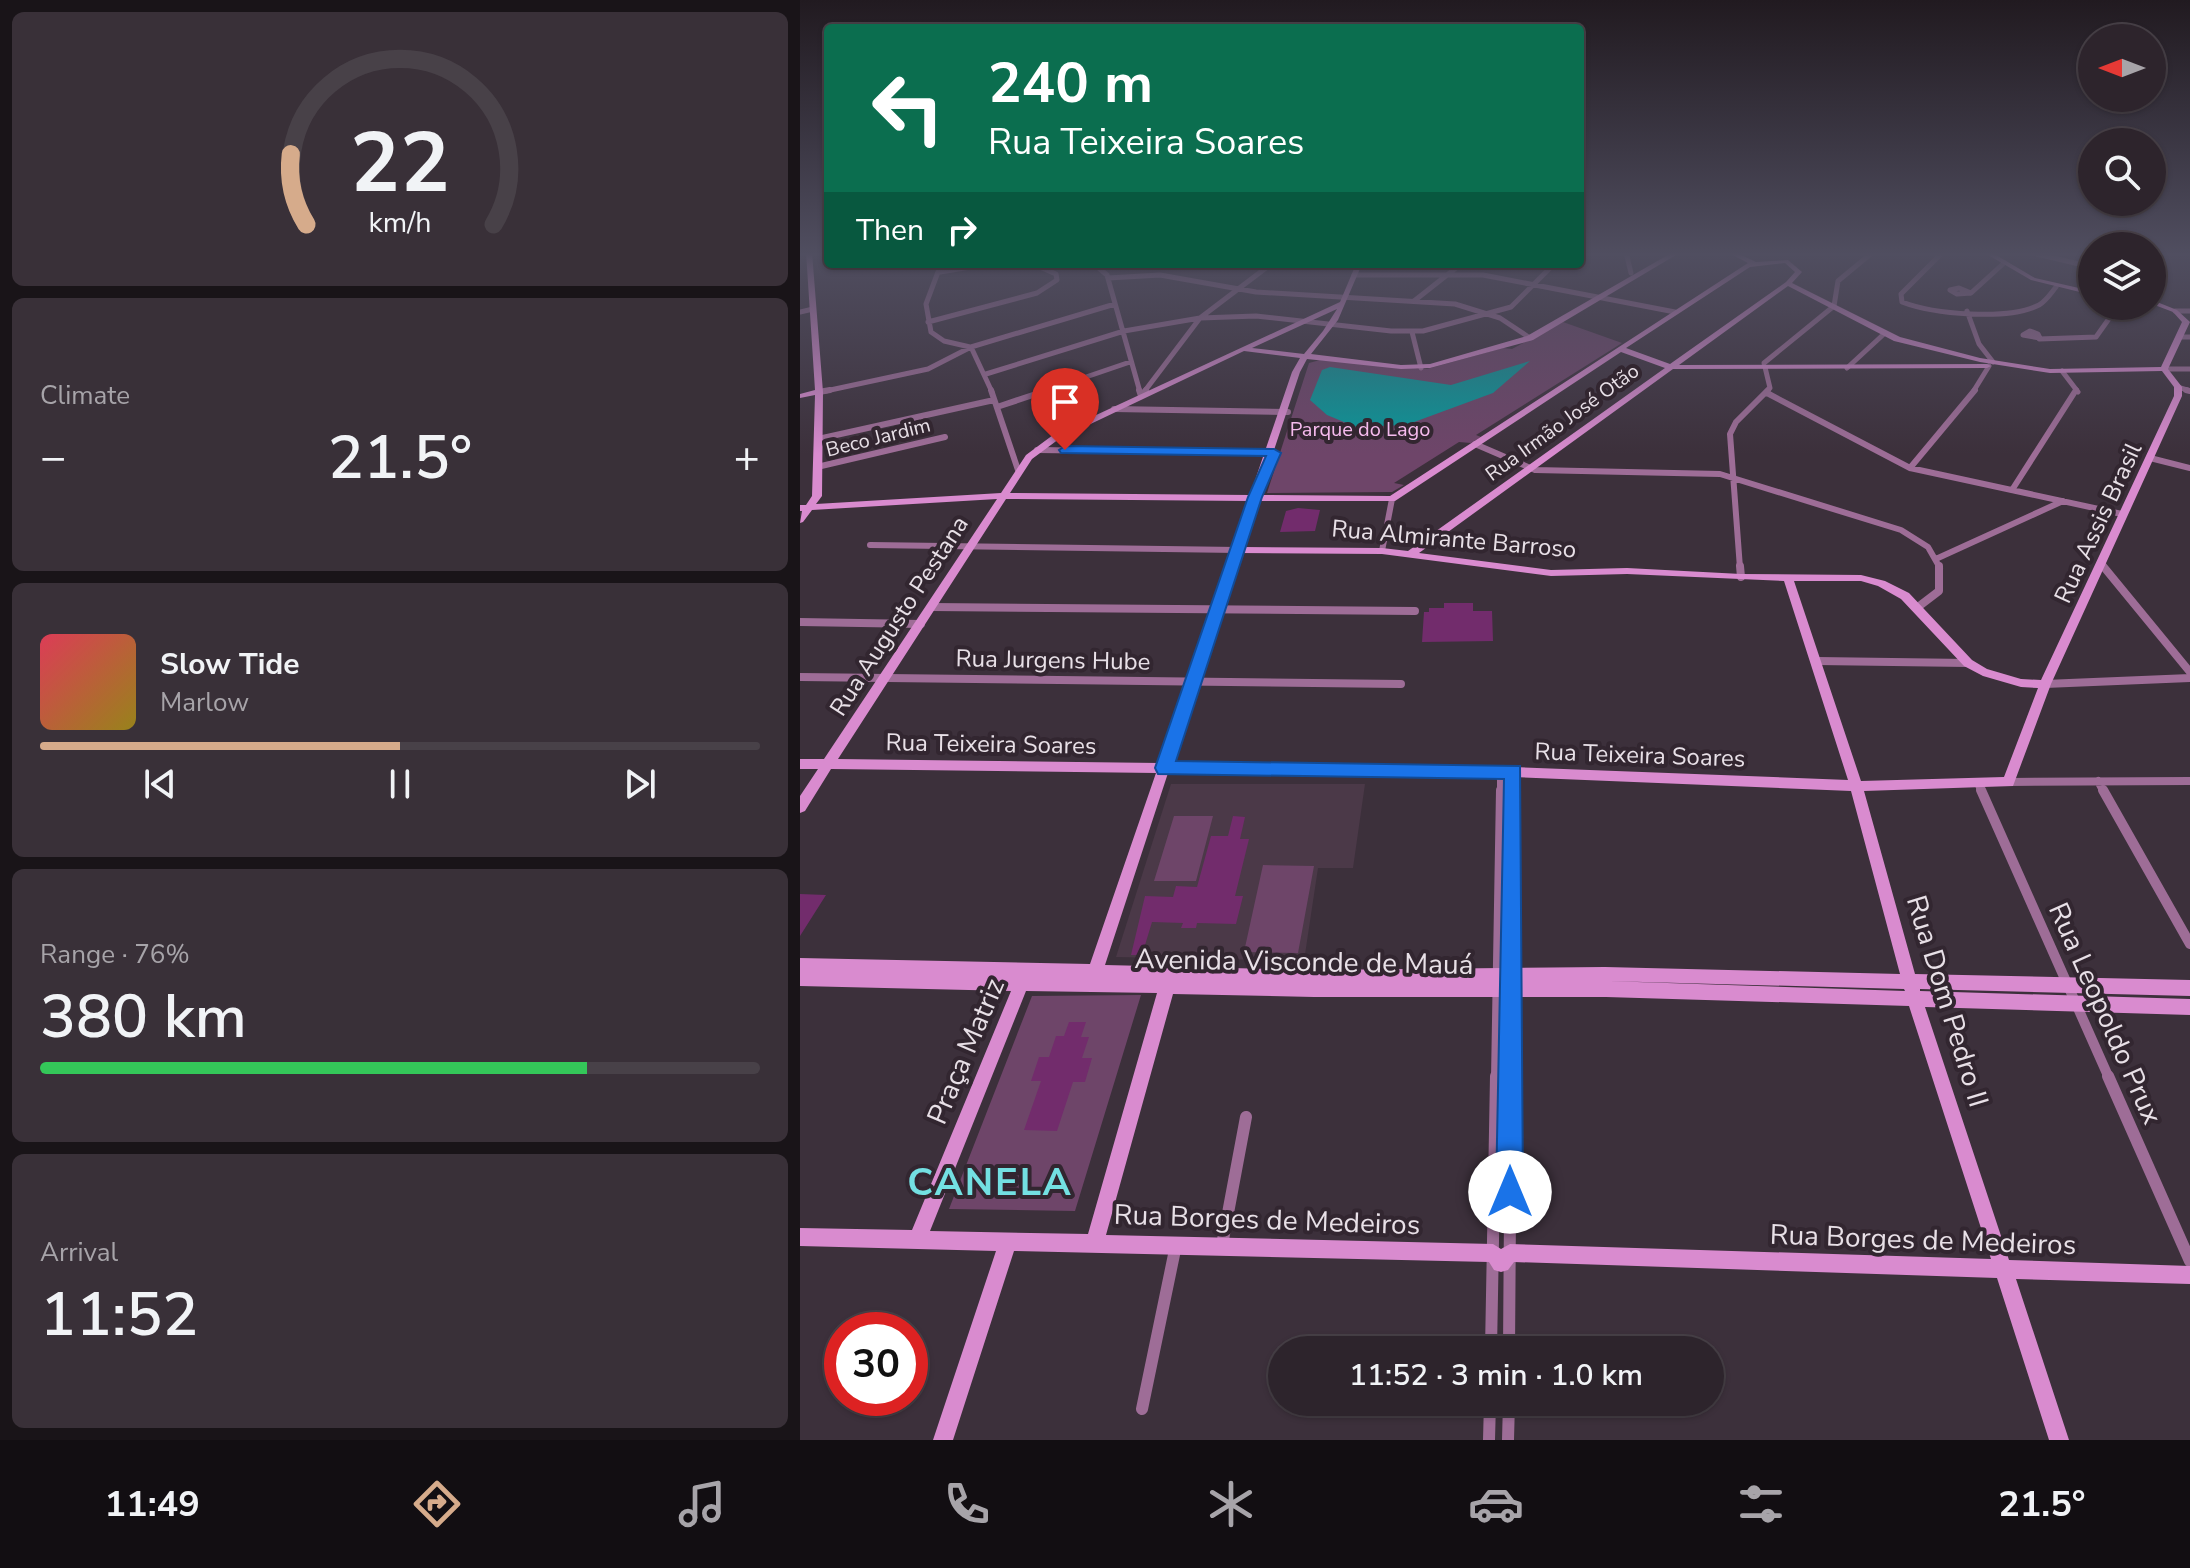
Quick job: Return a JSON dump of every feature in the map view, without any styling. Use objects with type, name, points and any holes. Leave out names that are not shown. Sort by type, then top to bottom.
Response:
[{"type":"street","points":[[800,520],[817,496],[819,392],[814,319]]},
{"type":"street","points":[[939,319],[928,322],[934,336],[971,347],[986,374],[1018,470]]},
{"type":"street","points":[[800,396],[928,369],[971,347],[1064,319]]},
{"type":"street","points":[[1120,319],[1141,396]]},
{"type":"street","points":[[986,374],[1124,331],[1193,319]]},
{"type":"street","points":[[1141,396],[1199,319]]},
{"type":"street","points":[[1280,319],[1412,332],[1468,319]]},
{"type":"street","name":"Rua Augusto Pestana","points":[[800,807],[1018,470],[1036,450],[1113,409],[1306,319]]},
{"type":"street","points":[[1093,977],[1291,392],[1308,355],[1334,319]]},
{"type":"street","points":[[1499,319],[1530,338]]},
{"type":"street","points":[[1240,348],[1421,368],[1530,338],[1562,319]]},
{"type":"street","points":[[806,508],[1002,496],[1392,499],[1664,319]]},
{"type":"street","name":"Rua Irmão José Otão","points":[[1409,555],[1738,319]]},
{"type":"street","points":[[1762,367],[1818,319]]},
{"type":"street","points":[[1859,319],[1906,342],[1991,364]]},
{"type":"street","points":[[1970,319],[1991,364]]},
{"type":"street","points":[[2039,339],[2096,337],[2108,320]]},
{"type":"street","points":[[1412,332],[1421,368]]},
{"type":"street","points":[[1847,368],[1885,333]]},
{"type":"street","points":[[2164,369],[2185,337]]},
{"type":"street","points":[[1621,349],[1671,367],[1847,368],[1991,364],[2062,371],[2190,369]]},
{"type":"street","points":[[818,439],[996,404],[1130,362]]},
{"type":"street","points":[[1910,468],[1978,386],[1991,364]]},
{"type":"street","points":[[1741,577],[1730,434],[1736,422],[1767,393],[1769,385],[1762,367]]},
{"type":"street","points":[[2164,369],[2178,387],[2190,391]]},
{"type":"street","points":[[2012,490],[2078,392],[2062,371]]},
{"type":"street","name":"Rua Assis Brasil","points":[[2008,782],[2045,684],[2178,396],[2178,387]]},
{"type":"street","points":[[1767,393],[1910,468],[2122,514]]},
{"type":"street","points":[[1113,409],[1285,412]]},
{"type":"street","name":"Beco Jardim","points":[[817,467],[945,437]]},
{"type":"street","points":[[1475,444],[1528,468],[1733,477],[1890,525],[1921,540],[1938,558],[1942,576],[1939,591],[1918,607]]},
{"type":"street","points":[[1036,450],[1271,454]]},
{"type":"street","points":[[2150,458],[2190,468]]},
{"type":"street","points":[[1382,551],[1392,499]]},
{"type":"street","points":[[1938,558],[2064,501]]},
{"type":"street","name":"Rua Almirante Barroso","points":[[870,545],[1382,551],[1528,572],[1627,571],[1870,580],[1892,588],[1918,607],[1968,663],[2004,680],[2045,684]]},
{"type":"street","points":[[2101,564],[2190,672]]},
{"type":"street","name":"Rua Dom Pedro II","points":[[1788,578],[1856,786],[1913,991],[2059,1440]]},
{"type":"street","points":[[931,607],[1415,611]]},
{"type":"street","points":[[800,622],[921,624]]},
{"type":"street","points":[[1817,661],[1968,663]]},
{"type":"street","name":"Rua Jurgens Hube","points":[[800,677],[1401,684]]},
{"type":"street","points":[[2045,684],[2190,678]]},
{"type":"street","name":"Rua Teixeira Soares","points":[[800,764],[1507,772],[1856,786],[2190,781]]},
{"type":"street","points":[[1507,772],[1498,846],[1497,891],[1502,982],[1501,1253],[1508,1336]]},
{"type":"street","points":[[1502,982],[1511,891],[1512,846],[1507,772]]},
{"type":"street","points":[[2098,781],[2190,944]]},
{"type":"street","name":"Rua Leopoldo Prux","points":[[1978,783],[2190,1261]]},
{"type":"street","points":[[1498,846],[1512,846]]},
{"type":"street","points":[[1497,891],[1511,891]]},
{"type":"street","name":"Avenida Visconde de Mauá","points":[[800,965],[1024,977]]},
{"type":"street","name":"Praça Matriz","points":[[917,1240],[1024,977]]},
{"type":"street","points":[[1095,1242],[1169,978]]},
{"type":"street","name":"Avenida Visconde de Mauá","points":[[800,979],[1169,978],[1314,989],[1605,981],[1913,991],[2075,1003],[2190,1007]]},
{"type":"street","name":"Avenida Visconde de Mauá","points":[[1913,991],[2068,985],[2190,988]]},
{"type":"street","points":[[1222,1246],[1246,1117]]},
{"type":"street","name":"Rua Borges de Medeiros","points":[[800,1237],[1176,1244],[2190,1275]]},
{"type":"street","points":[[943,1440],[1008,1241]]},
{"type":"street","points":[[1142,1409],[1176,1244]]},
{"type":"street","points":[[1492,1336],[1501,1253]]},
{"type":"street","points":[[1489,1440],[1490,1416]]},
{"type":"street","points":[[1508,1440],[1509,1416]]},
{"type":"shaded area","points":[[1171,784],[1365,784],[1353,868],[1318,868],[1304,961],[1116,957]]},
{"type":"green space","name":"Parque do Lago","points":[[1563,322],[1622,343],[1476,435],[1481,437],[1471,443],[1459,442],[1394,483],[1404,485],[1392,492],[1267,493],[1309,363],[1320,360],[1427,369],[1503,348],[1512,349]]},
{"type":"green space","points":[[1174,816],[1213,816],[1196,881],[1154,881]]},
{"type":"green space","points":[[1263,865],[1314,866],[1298,953],[1244,952]]},
{"type":"green space","points":[[1141,995],[1075,1211],[949,1209],[1032,996]]},
{"type":"water","name":"Parque do Lago","points":[[1530,361],[1493,393],[1406,425],[1356,427],[1327,415],[1310,400],[1322,370],[1330,367],[1451,385]]},
{"type":"building","points":[[1298,508],[1320,510],[1315,531],[1280,532],[1286,511]]},
{"type":"building","points":[[1444,603],[1473,603],[1473,611],[1492,611],[1493,641],[1422,642],[1424,612],[1429,612],[1429,608],[1444,608]]},
{"type":"building","points":[[1233,816],[1245,817],[1240,839],[1249,839],[1235,896],[1243,896],[1236,924],[1197,923],[1196,928],[1181,928],[1183,923],[1152,922],[1142,955],[1131,955],[1145,896],[1173,897],[1176,886],[1197,887],[1211,836],[1228,836]]},
{"type":"building","points":[[800,894],[826,895],[800,936]]},
{"type":"building","points":[[1069,1022],[1086,1022],[1081,1037],[1089,1037],[1082,1058],[1092,1058],[1085,1082],[1073,1082],[1057,1131],[1024,1130],[1041,1081],[1031,1081],[1039,1057],[1049,1057],[1056,1036],[1064,1036]]},
{"type":"district","name":"CANELA","points":[[990,1182]]},
{"type":"route","points":[[1065,450],[1274,453],[1269,457],[1255,497],[1164,768],[1514,772],[1509,990],[1510,1192]]}]
